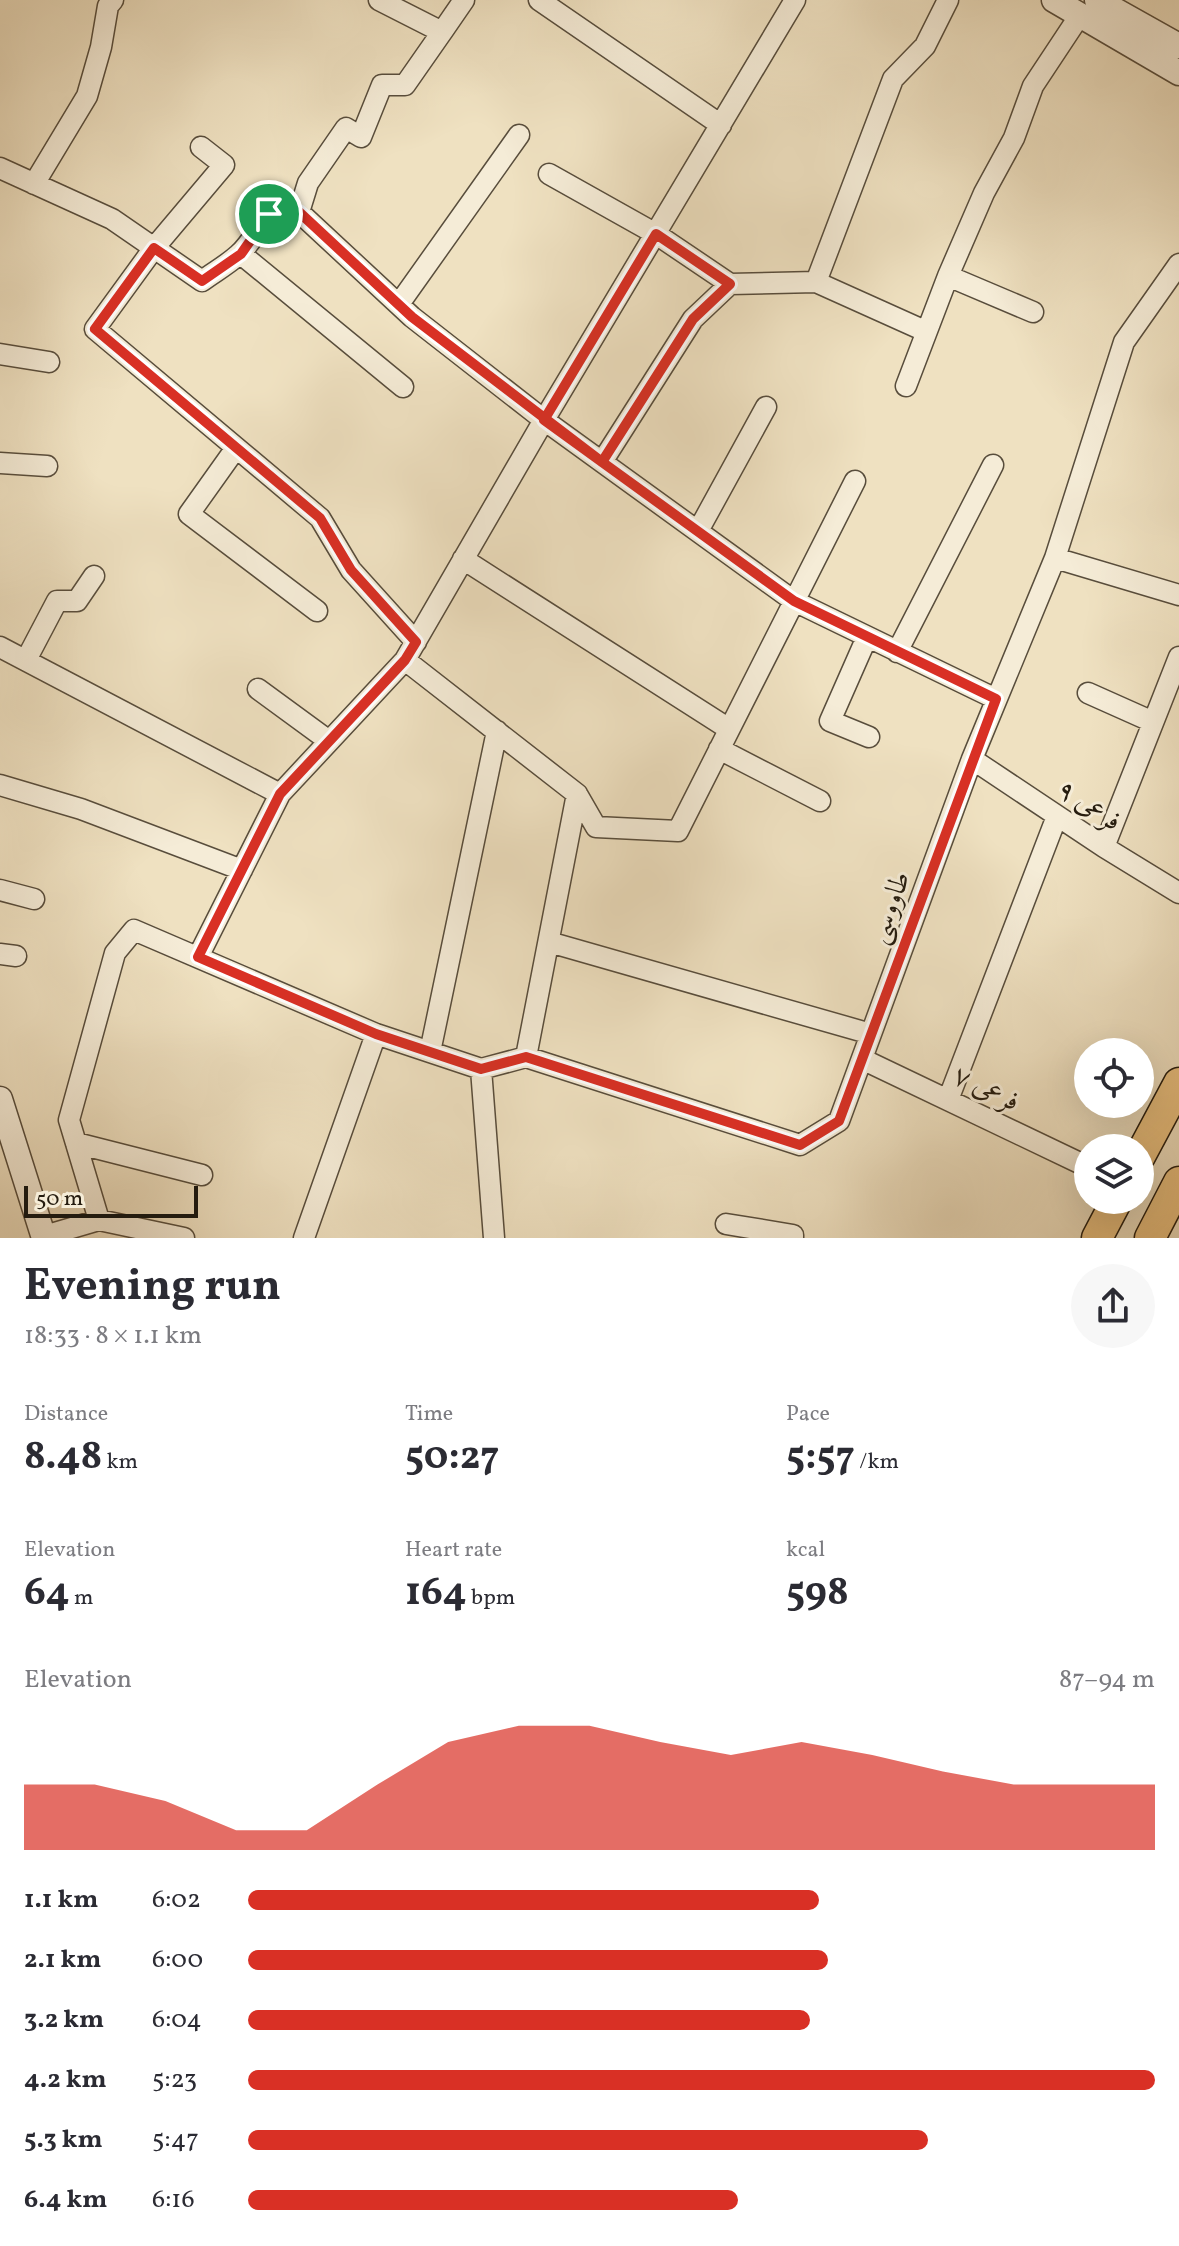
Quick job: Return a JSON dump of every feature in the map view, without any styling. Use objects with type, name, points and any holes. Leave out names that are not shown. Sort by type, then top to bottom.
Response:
[{"type":"main road","points":[[1152,1134],[1179,1083]]},
{"type":"main road","points":[[1150,1238],[1179,1182]]},
{"type":"main road","points":[[1097,1238],[1110,1214]]},
{"type":"street","points":[[34,184],[87,96],[101,47],[108,6],[113,0]]},
{"type":"street","points":[[379,0],[442,32]]},
{"type":"street","points":[[299,212],[308,183],[346,128],[361,137],[382,85],[405,85],[464,0]]},
{"type":"street","points":[[539,0],[721,125]]},
{"type":"street","points":[[198,957],[280,794],[405,660],[544,420],[795,0]]},
{"type":"street","points":[[816,282],[893,79],[925,46],[948,0]]},
{"type":"street","points":[[1054,0],[1089,8],[1179,46]]},
{"type":"street","points":[[1089,8],[1179,73]]},
{"type":"street","points":[[906,386],[948,276],[984,193],[1014,138],[1033,86],[1089,8]]},
{"type":"street","points":[[399,304],[519,135]]},
{"type":"street","points":[[201,147],[224,165],[154,248],[95,329],[320,518],[351,570],[416,642]]},
{"type":"street","points":[[0,168],[112,219],[202,281],[241,254],[269,214],[283,208],[299,212],[399,304],[544,420],[794,601],[996,699]]},
{"type":"street","points":[[549,174],[656,234],[730,284],[816,282],[925,331]]},
{"type":"street","points":[[241,254],[403,387]]},
{"type":"street","name":"طاووسی","points":[[526,1057],[800,1145],[839,1121],[972,759],[1055,558],[1124,342],[1179,264]]},
{"type":"street","points":[[948,276],[1033,312]]},
{"type":"street","points":[[602,462],[693,319],[730,284]]},
{"type":"street","points":[[0,354],[49,362]]},
{"type":"street","points":[[698,531],[766,407]]},
{"type":"street","points":[[236,448],[189,514],[317,611]]},
{"type":"street","points":[[0,463],[47,466]]},
{"type":"street","points":[[897,652],[993,465]]},
{"type":"street","points":[[405,660],[577,794],[596,827],[678,831],[855,481]]},
{"type":"street","points":[[1055,558],[1179,595]]},
{"type":"street","points":[[463,559],[729,729]]},
{"type":"street","points":[[26,660],[57,601],[77,601],[94,576]]},
{"type":"street","points":[[867,637],[830,721],[869,737]]},
{"type":"street","points":[[0,647],[280,794]]},
{"type":"street","points":[[1104,847],[1179,657]]},
{"type":"street","points":[[258,689],[329,741]]},
{"type":"street","points":[[1088,693],[1153,722]]},
{"type":"street","points":[[430,1052],[497,731]]},
{"type":"street","points":[[719,749],[820,801]]},
{"type":"street","name":"فرعی ۹","points":[[972,759],[1179,893]]},
{"type":"street","points":[[0,785],[81,809],[242,870]]},
{"type":"street","points":[[99,1220],[69,1120],[115,953],[134,930],[376,1034],[481,1069],[526,1057],[577,794]]},
{"type":"street","points":[[948,1100],[1057,816]]},
{"type":"street","points":[[0,890],[34,899]]},
{"type":"street","points":[[549,942],[871,1034]]},
{"type":"street","points":[[304,1238],[376,1034]]},
{"type":"street","name":"فرعی ۷","points":[[862,1059],[1074,1160]]},
{"type":"street","points":[[481,1069],[494,1238]]},
{"type":"street","points":[[0,1099],[44,1237],[99,1220],[184,1238]]},
{"type":"street","points":[[76,1143],[202,1175]]},
{"type":"street","points":[[726,1224],[793,1235],[793,1238]]},
{"type":"route","points":[[269,214],[241,254],[202,281],[154,248],[95,329],[320,518],[351,570],[416,642],[405,660],[280,794],[198,957],[376,1034],[481,1069],[526,1057],[800,1145],[839,1121],[996,699],[794,601],[602,462],[544,420],[656,234],[730,284],[693,319],[602,462],[544,420],[412,317],[299,212],[283,208],[269,214]]}]
